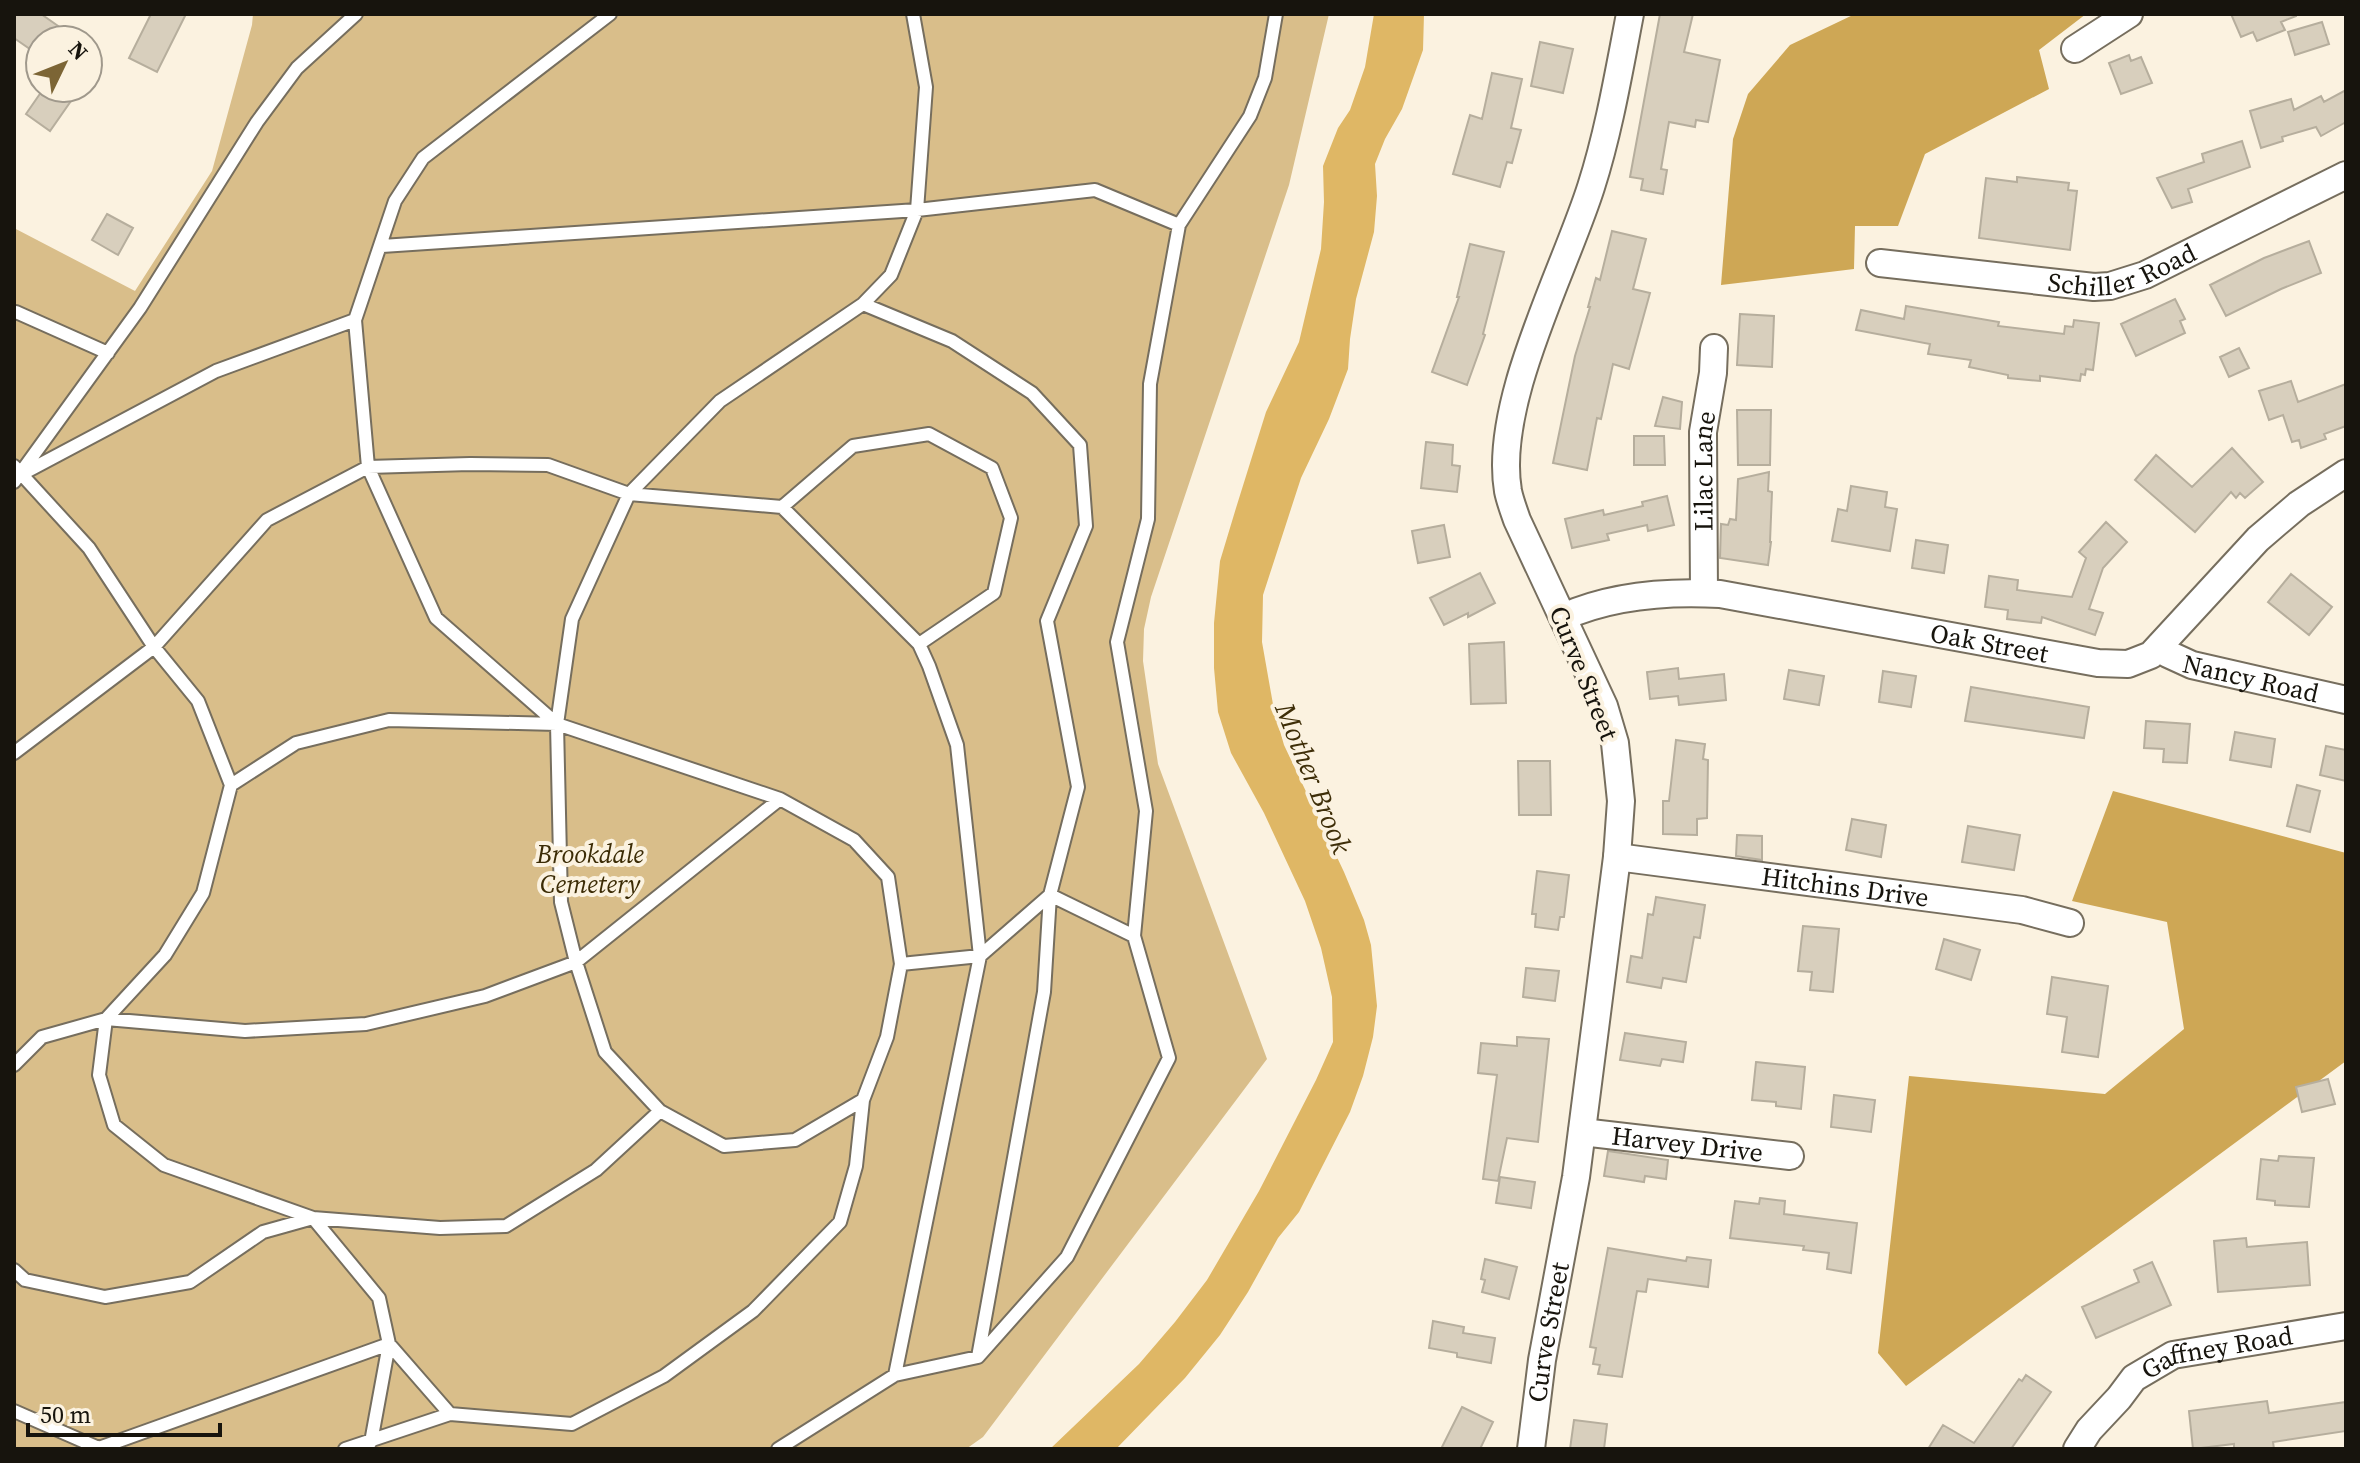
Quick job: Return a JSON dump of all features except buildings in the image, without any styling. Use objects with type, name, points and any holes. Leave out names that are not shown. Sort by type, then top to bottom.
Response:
[{"type":"street","name":"Curve Street","points":[[1531,1449],[1537,1394],[1582,1132],[1617,857],[1621,801],[1615,743],[1604,706],[1512,505],[1508,491],[1507,456],[1513,412],[1526,363],[1593,182],[1630,14]]},
{"type":"street","points":[[2075,49],[2129,14]]},
{"type":"street","name":"Schiller Road","points":[[1880,263],[2076,286],[2110,286],[2145,275],[2346,175]]},
{"type":"street","name":"Lilac Lane","points":[[1704,593],[1703,432],[1714,348]]},
{"type":"street","name":"Oak Street","points":[[1563,617],[1608,601],[1660,594],[1704,593],[2098,663],[2128,664],[2140,661],[2160,646],[2258,539],[2299,504],[2346,473]]},
{"type":"street","name":"Nancy Road","points":[[2160,646],[2168,654],[2192,665],[2346,700]]},
{"type":"street","name":"Hitchins Drive","points":[[1617,857],[2022,910],[2070,923]]},
{"type":"street","name":"Harvey Drive","points":[[1582,1132],[1790,1156]]},
{"type":"street","name":"Gaffney Road","points":[[2077,1449],[2089,1430],[2134,1378],[2173,1355],[2346,1326]]},
{"type":"lane","points":[[16,474],[140,308],[257,122],[297,68],[356,14]]},
{"type":"lane","points":[[557,724],[436,618],[368,467],[355,320],[395,201],[423,158],[610,14]]},
{"type":"lane","points":[[863,1100],[795,1140],[724,1146],[660,1111],[605,1052],[576,962],[561,902],[557,724],[572,619],[629,494],[720,401],[863,304],[891,275],[917,210],[926,87],[913,14]]},
{"type":"lane","points":[[778,1449],[895,1375],[978,1357],[1067,1257],[1169,1058],[1134,936],[1146,811],[1117,642],[1148,519],[1150,384],[1179,225],[1250,116],[1265,78],[1276,14]]},
{"type":"lane","points":[[382,246],[917,210],[1095,190],[1179,225]]},
{"type":"lane","points":[[863,304],[952,341],[1032,393],[1080,445],[1086,526],[1047,621],[1078,787],[1050,895],[1044,992],[978,1357]]},
{"type":"lane","points":[[14,313],[108,353]]},
{"type":"lane","points":[[16,474],[216,371],[355,320]]},
{"type":"lane","points":[[782,507],[853,446],[929,434],[992,468],[1011,518],[994,593],[919,644]]},
{"type":"lane","points":[[14,753],[154,647],[267,520],[368,467],[548,465],[629,494],[782,507],[919,644],[957,745],[980,956],[895,1375]]},
{"type":"lane","points":[[16,474],[89,548],[154,647],[198,701],[231,785],[203,893],[165,955],[106,1019],[99,1075],[114,1125],[164,1165],[313,1218],[440,1228],[506,1226],[596,1170],[660,1111]]},
{"type":"lane","points":[[231,785],[296,743],[389,720],[557,724],[780,799],[854,840],[888,877],[901,964],[887,1037],[863,1100],[856,1166],[840,1222],[753,1311],[664,1376],[572,1424],[450,1414],[345,1449]]},
{"type":"lane","points":[[14,1065],[42,1037],[106,1019],[245,1031],[366,1024],[485,996],[576,962],[780,799]]},
{"type":"lane","points":[[1050,895],[1134,936]]},
{"type":"lane","points":[[901,964],[980,956],[1050,895]]},
{"type":"lane","points":[[14,1270],[25,1280],[105,1297],[190,1282],[263,1232],[313,1218]]},
{"type":"lane","points":[[313,1218],[379,1298],[389,1344],[371,1442]]},
{"type":"lane","points":[[389,1344],[450,1414]]},
{"type":"lane","points":[[14,1411],[100,1448],[389,1344]]},
{"type":"green space","name":"Brookdale Cemetery","points":[[253,14],[1329,14],[1289,185],[1151,597],[1144,629],[1143,661],[1158,764],[1267,1059],[983,1437],[966,1449],[14,1449],[14,228],[135,291],[212,171]]},
{"type":"shaded area","points":[[1374,14],[1424,14],[1423,50],[1402,109],[1375,164],[1377,196],[1374,232],[1356,299],[1348,369],[1301,478],[1263,595],[1262,642],[1274,710],[1284,745],[1364,920],[1371,945],[1377,1006],[1373,1037],[1350,1112],[1299,1212],[1278,1238],[1220,1335],[1185,1378],[1116,1449],[1050,1449],[1139,1364],[1207,1280],[1259,1191],[1333,1042],[1332,997],[1321,948],[1305,901],[1264,813],[1231,753],[1218,712],[1214,623],[1220,561],[1236,508],[1266,412],[1299,342],[1321,249],[1323,166],[1338,128],[1350,110],[1365,67]]},
{"type":"shaded area","points":[[1855,14],[2086,14],[2039,50],[2049,89],[1925,154],[1898,226],[1855,226],[1854,269],[1721,285],[1733,139],[1748,94],[1790,45]]},
{"type":"shaded area","points":[[2113,791],[2346,853],[2346,1061],[1906,1386],[1878,1353],[1909,1076],[2105,1094],[2184,1029],[2167,922],[2072,901]]},
{"type":"water label","name":"Mother Brook","points":[[1314,778]]}]
